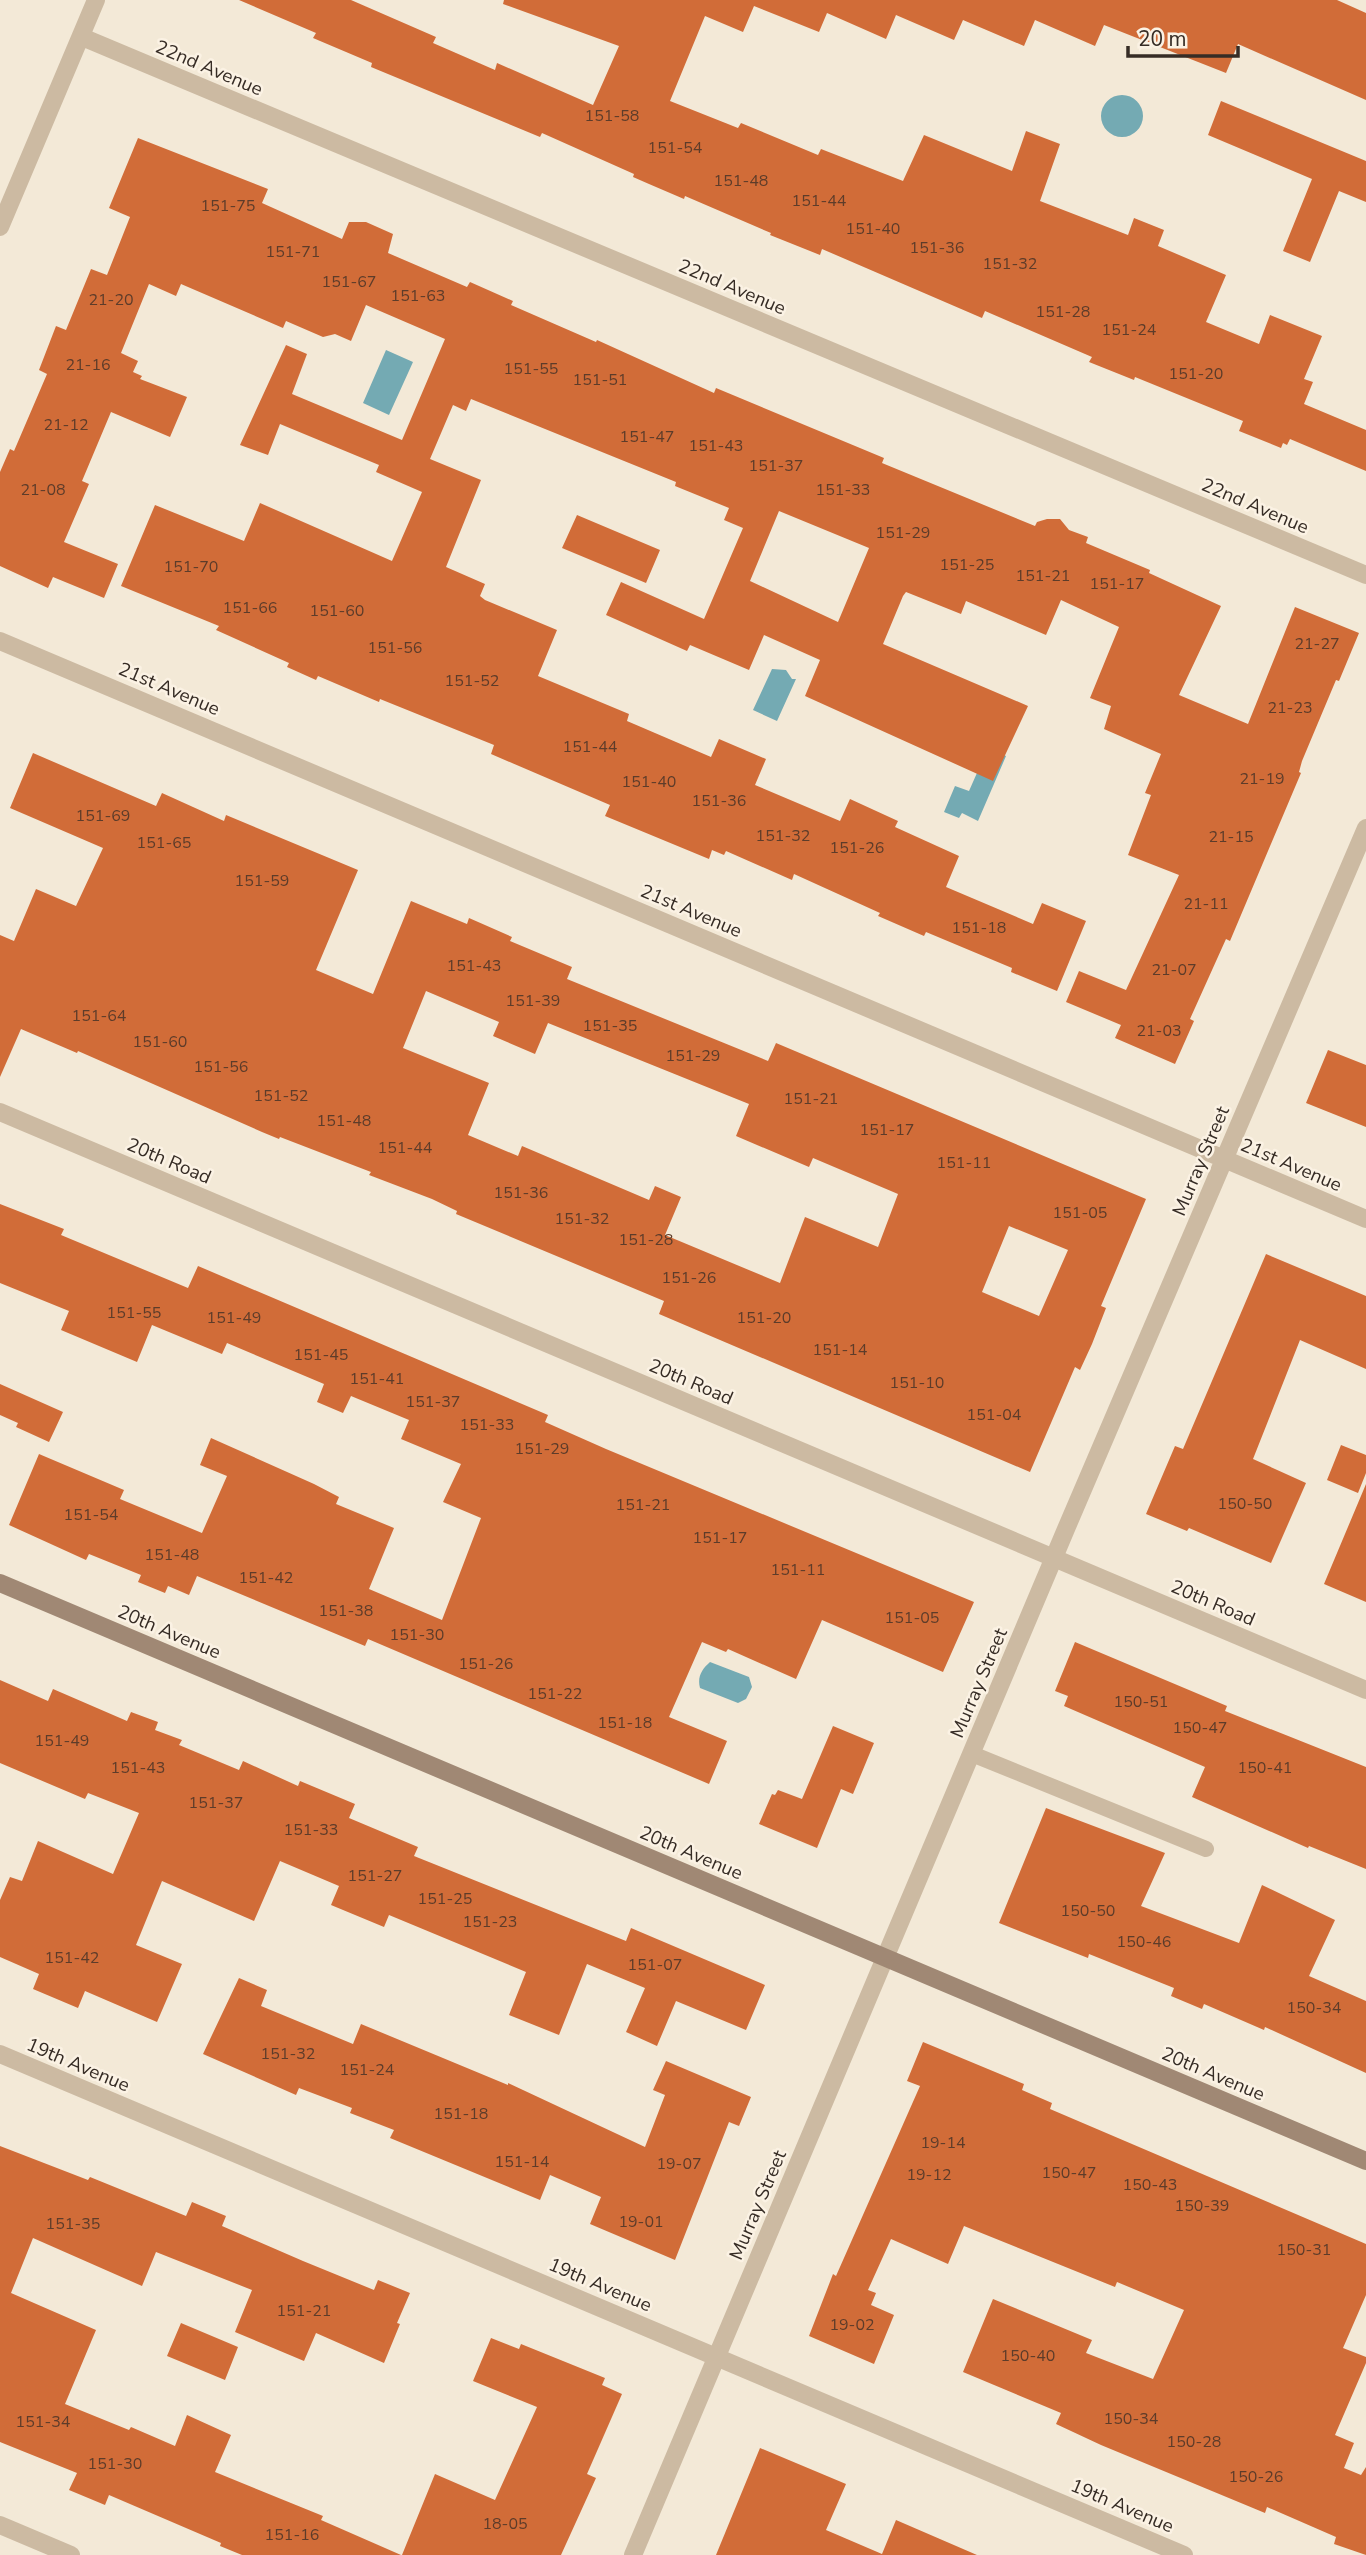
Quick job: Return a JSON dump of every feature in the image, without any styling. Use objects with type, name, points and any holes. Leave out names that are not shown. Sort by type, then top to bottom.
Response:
[{"type":"street","points":[[0,227],[96,0]]},
{"type":"street","name":"22nd Avenue","points":[[82,37],[1366,575]]},
{"type":"street","name":"21st Avenue","points":[[0,641],[1366,1219]]},
{"type":"street","name":"Murray Street","points":[[633,2555],[1366,828]]},
{"type":"street","name":"20th Road","points":[[0,1112],[1366,1690]]},
{"type":"street","name":"20th Avenue","points":[[0,1583],[1366,2161]]},
{"type":"street","name":"19th Avenue","points":[[0,2054],[1184,2555]]},
{"type":"street","points":[[0,2525],[71,2555]]},
{"type":"lane","points":[[972,1754],[1206,1849]]},
{"type":"water","points":[[1122,95],[1136,102],[1143,116],[1136,130],[1122,137],[1108,130],[1101,116],[1108,102]]},
{"type":"water","points":[[386,350],[413,362],[389,415],[363,403]]},
{"type":"water","points":[[772,669],[786,670],[792,679],[796,679],[777,721],[753,710]]},
{"type":"water","points":[[988,748],[1006,756],[978,821],[962,813],[959,818],[944,812],[955,786],[969,791]]},
{"type":"water","points":[[710,1662],[749,1677],[752,1687],[746,1699],[738,1703],[700,1688],[701,1674]]},
{"type":"building","points":[[239,0],[351,0],[436,37],[433,43],[495,70],[497,63],[593,105],[619,46],[503,4],[504,0],[1337,0],[1366,13],[1366,100],[1238,44],[1226,73],[1104,25],[1095,46],[1035,20],[1024,46],[963,20],[954,40],[896,15],[886,39],[827,13],[819,32],[754,6],[743,32],[705,16],[670,101],[738,128],[741,123],[818,155],[821,149],[903,181],[924,135],[1012,171],[1026,131],[1060,144],[1040,201],[1128,235],[1134,218],[1164,230],[1158,246],[1226,275],[1206,322],[1259,344],[1270,315],[1322,336],[1304,379],[1313,382],[1304,404],[1366,430],[1366,471],[1290,439],[1287,445],[1283,443],[1281,448],[1239,431],[1243,421],[1135,377],[1134,380],[1089,362],[1092,357],[985,311],[982,318],[822,249],[820,255],[770,235],[771,233],[685,196],[684,199],[633,177],[634,174],[542,133],[540,137],[371,67],[372,63],[313,38],[316,33]]},
{"type":"building","points":[[1221,101],[1366,161],[1366,202],[1339,191],[1310,262],[1283,251],[1312,179],[1208,135]]},
{"type":"building","points":[[138,138],[268,189],[262,203],[342,239],[349,222],[366,222],[393,234],[388,253],[467,287],[470,282],[513,301],[511,305],[714,393],[716,388],[884,458],[882,463],[1035,526],[1037,522],[1047,519],[1060,519],[1069,530],[1088,537],[1086,543],[1150,570],[1149,573],[1221,606],[1179,695],[1248,724],[1295,607],[1359,633],[1302,761],[1301,773],[1230,941],[1226,939],[1190,1019],[1194,1021],[1175,1064],[1115,1038],[1121,1025],[1066,1002],[1079,971],[1126,990],[1179,875],[1128,855],[1151,795],[1145,793],[1161,754],[1104,729],[1111,706],[1090,698],[1119,627],[1061,600],[1046,635],[966,601],[961,614],[906,592],[883,644],[1028,706],[993,781],[805,696],[820,660],[764,635],[749,670],[690,645],[687,651],[606,615],[621,582],[704,619],[743,528],[724,520],[729,508],[675,486],[676,482],[471,399],[466,411],[453,405],[430,459],[481,480],[446,567],[485,584],[480,596],[485,600],[557,630],[538,676],[629,714],[627,721],[711,757],[719,739],[766,759],[755,785],[840,821],[850,799],[898,821],[895,827],[959,856],[946,887],[1033,924],[1042,903],[1086,921],[1057,991],[1011,972],[1012,968],[926,932],[924,936],[878,916],[880,913],[794,874],[792,880],[726,851],[724,855],[712,850],[709,859],[605,816],[610,805],[491,754],[494,745],[318,676],[316,680],[287,667],[289,663],[216,630],[219,626],[121,586],[155,505],[244,541],[260,503],[392,561],[422,492],[376,472],[379,465],[280,424],[268,455],[240,445],[286,345],[307,354],[292,394],[402,440],[445,339],[366,305],[351,341],[335,334],[323,337],[286,321],[283,328],[181,284],[176,296],[149,284],[121,353],[138,361],[133,372],[142,376],[140,379],[187,397],[170,437],[111,412],[82,481],[89,484],[64,542],[118,564],[104,598],[53,577],[48,588],[0,566],[0,472],[10,449],[14,451],[47,374],[39,370],[56,326],[66,330],[91,269],[107,275],[130,217],[109,208]],"holes":[[[779,511],[869,548],[838,622],[750,581]]]},
{"type":"building","points":[[577,515],[660,550],[646,583],[562,548]]},
{"type":"building","points":[[33,753],[156,806],[162,793],[224,821],[226,815],[358,870],[316,970],[373,994],[411,901],[467,924],[469,918],[512,937],[510,941],[572,967],[567,979],[768,1061],[776,1043],[1146,1199],[1101,1306],[1106,1308],[1092,1344],[1080,1370],[1075,1367],[1030,1472],[659,1314],[664,1301],[456,1214],[457,1211],[432,1199],[369,1175],[371,1172],[280,1137],[279,1139],[78,1051],[77,1053],[21,1029],[0,1077],[0,935],[14,941],[36,889],[76,906],[103,848],[10,808]],"holes":[[[426,991],[499,1022],[493,1036],[535,1054],[548,1023],[749,1104],[736,1136],[809,1167],[813,1158],[898,1194],[878,1247],[805,1217],[780,1283],[665,1235],[681,1197],[655,1186],[649,1200],[522,1146],[518,1156],[468,1135],[489,1083],[403,1048]],[[1009,1226],[1068,1250],[1039,1316],[982,1292]]]},
{"type":"building","points":[[1328,1050],[1366,1065],[1366,1127],[1306,1103]]},
{"type":"building","points":[[0,1204],[64,1229],[61,1235],[188,1288],[198,1266],[548,1415],[545,1422],[606,1449],[974,1602],[943,1672],[822,1620],[796,1679],[728,1649],[726,1652],[702,1642],[669,1717],[727,1741],[709,1784],[368,1639],[365,1646],[197,1576],[189,1595],[168,1586],[165,1593],[138,1582],[141,1575],[89,1554],[86,1560],[9,1525],[39,1454],[124,1490],[120,1499],[202,1533],[227,1476],[200,1465],[211,1438],[314,1484],[339,1497],[336,1504],[394,1528],[369,1589],[442,1620],[481,1518],[443,1502],[461,1464],[401,1439],[409,1420],[351,1396],[343,1413],[317,1402],[324,1384],[227,1343],[222,1354],[152,1325],[137,1362],[61,1330],[69,1311],[0,1283]]},
{"type":"building","points":[[1266,1254],[1366,1296],[1366,1369],[1300,1340],[1253,1459],[1306,1483],[1271,1563],[1189,1528],[1187,1531],[1146,1514],[1175,1446],[1183,1449]]},
{"type":"building","points":[[0,1384],[63,1412],[49,1442],[16,1427],[18,1423],[0,1415]]},
{"type":"building","points":[[1341,1445],[1366,1455],[1366,1473],[1358,1493],[1327,1480]]},
{"type":"building","points":[[1366,1484],[1366,1602],[1324,1584]]},
{"type":"building","points":[[1075,1642],[1227,1706],[1225,1711],[1366,1767],[1366,1869],[1309,1846],[1308,1848],[1192,1797],[1205,1767],[1064,1706],[1068,1696],[1055,1691]]},
{"type":"building","points":[[0,1680],[48,1701],[53,1689],[127,1721],[131,1712],[158,1722],[155,1730],[182,1740],[179,1745],[239,1770],[243,1761],[298,1786],[300,1781],[355,1804],[349,1818],[418,1847],[414,1856],[626,1941],[631,1928],[765,1985],[746,2030],[676,2001],[657,2046],[626,2032],[645,1988],[587,1964],[559,2035],[509,2015],[526,1972],[389,1915],[384,1927],[331,1905],[339,1886],[280,1861],[254,1921],[162,1881],[136,1945],[182,1964],[157,2022],[85,1991],[78,2008],[33,1989],[39,1974],[0,1957],[0,1900],[10,1877],[22,1881],[38,1841],[113,1874],[139,1813],[88,1793],[85,1799],[0,1763]]},
{"type":"building","points":[[833,1726],[874,1743],[853,1794],[841,1789],[817,1848],[759,1824],[772,1794],[775,1795],[778,1790],[802,1799]]},
{"type":"building","points":[[1046,1808],[1165,1853],[1141,1906],[1239,1943],[1262,1885],[1335,1920],[1309,1976],[1366,2001],[1366,2073],[1265,2027],[1264,2030],[1204,2004],[1202,2009],[1171,1996],[1174,1988],[1089,1954],[1088,1958],[999,1923]]},
{"type":"building","points":[[239,1978],[267,1990],[261,2006],[353,2044],[361,2024],[508,2083],[645,2147],[665,2095],[653,2090],[666,2061],[751,2097],[739,2126],[729,2122],[675,2260],[590,2224],[601,2197],[550,2175],[540,2200],[390,2138],[394,2130],[350,2113],[352,2108],[299,2088],[296,2095],[203,2054]]},
{"type":"building","points":[[923,2042],[1024,2084],[1022,2090],[1052,2103],[1050,2109],[1366,2244],[1366,2295],[1343,2348],[1366,2357],[1366,2363],[1335,2435],[1354,2443],[1344,2468],[1361,2475],[1366,2467],[1366,2555],[1334,2544],[1336,2537],[1267,2507],[1265,2513],[1101,2445],[1056,2424],[1061,2413],[963,2372],[993,2299],[1092,2340],[1086,2353],[1153,2379],[1184,2310],[1117,2282],[1115,2287],[964,2226],[948,2264],[891,2239],[868,2290],[876,2293],[871,2305],[894,2315],[874,2364],[809,2336],[833,2274],[836,2276],[920,2086],[907,2081]]},
{"type":"building","points":[[0,2146],[88,2180],[90,2177],[186,2216],[192,2202],[226,2216],[222,2226],[303,2261],[374,2290],[378,2280],[410,2293],[384,2363],[316,2333],[304,2361],[235,2332],[252,2290],[156,2252],[142,2286],[33,2238],[11,2293],[96,2330],[65,2404],[175,2446],[187,2415],[231,2435],[215,2472],[323,2516],[321,2520],[401,2555],[242,2555],[220,2546],[221,2543],[109,2495],[105,2505],[69,2490],[77,2473],[0,2442]]},
{"type":"building","points":[[181,2323],[238,2347],[225,2380],[167,2356]]},
{"type":"building","points":[[491,2338],[519,2349],[521,2344],[605,2378],[602,2385],[622,2394],[587,2474],[596,2478],[561,2555],[402,2555],[435,2474],[495,2500],[537,2407],[473,2381]]},
{"type":"building","points":[[760,2448],[846,2484],[826,2530],[882,2554],[896,2520],[977,2555],[716,2555]]}]
